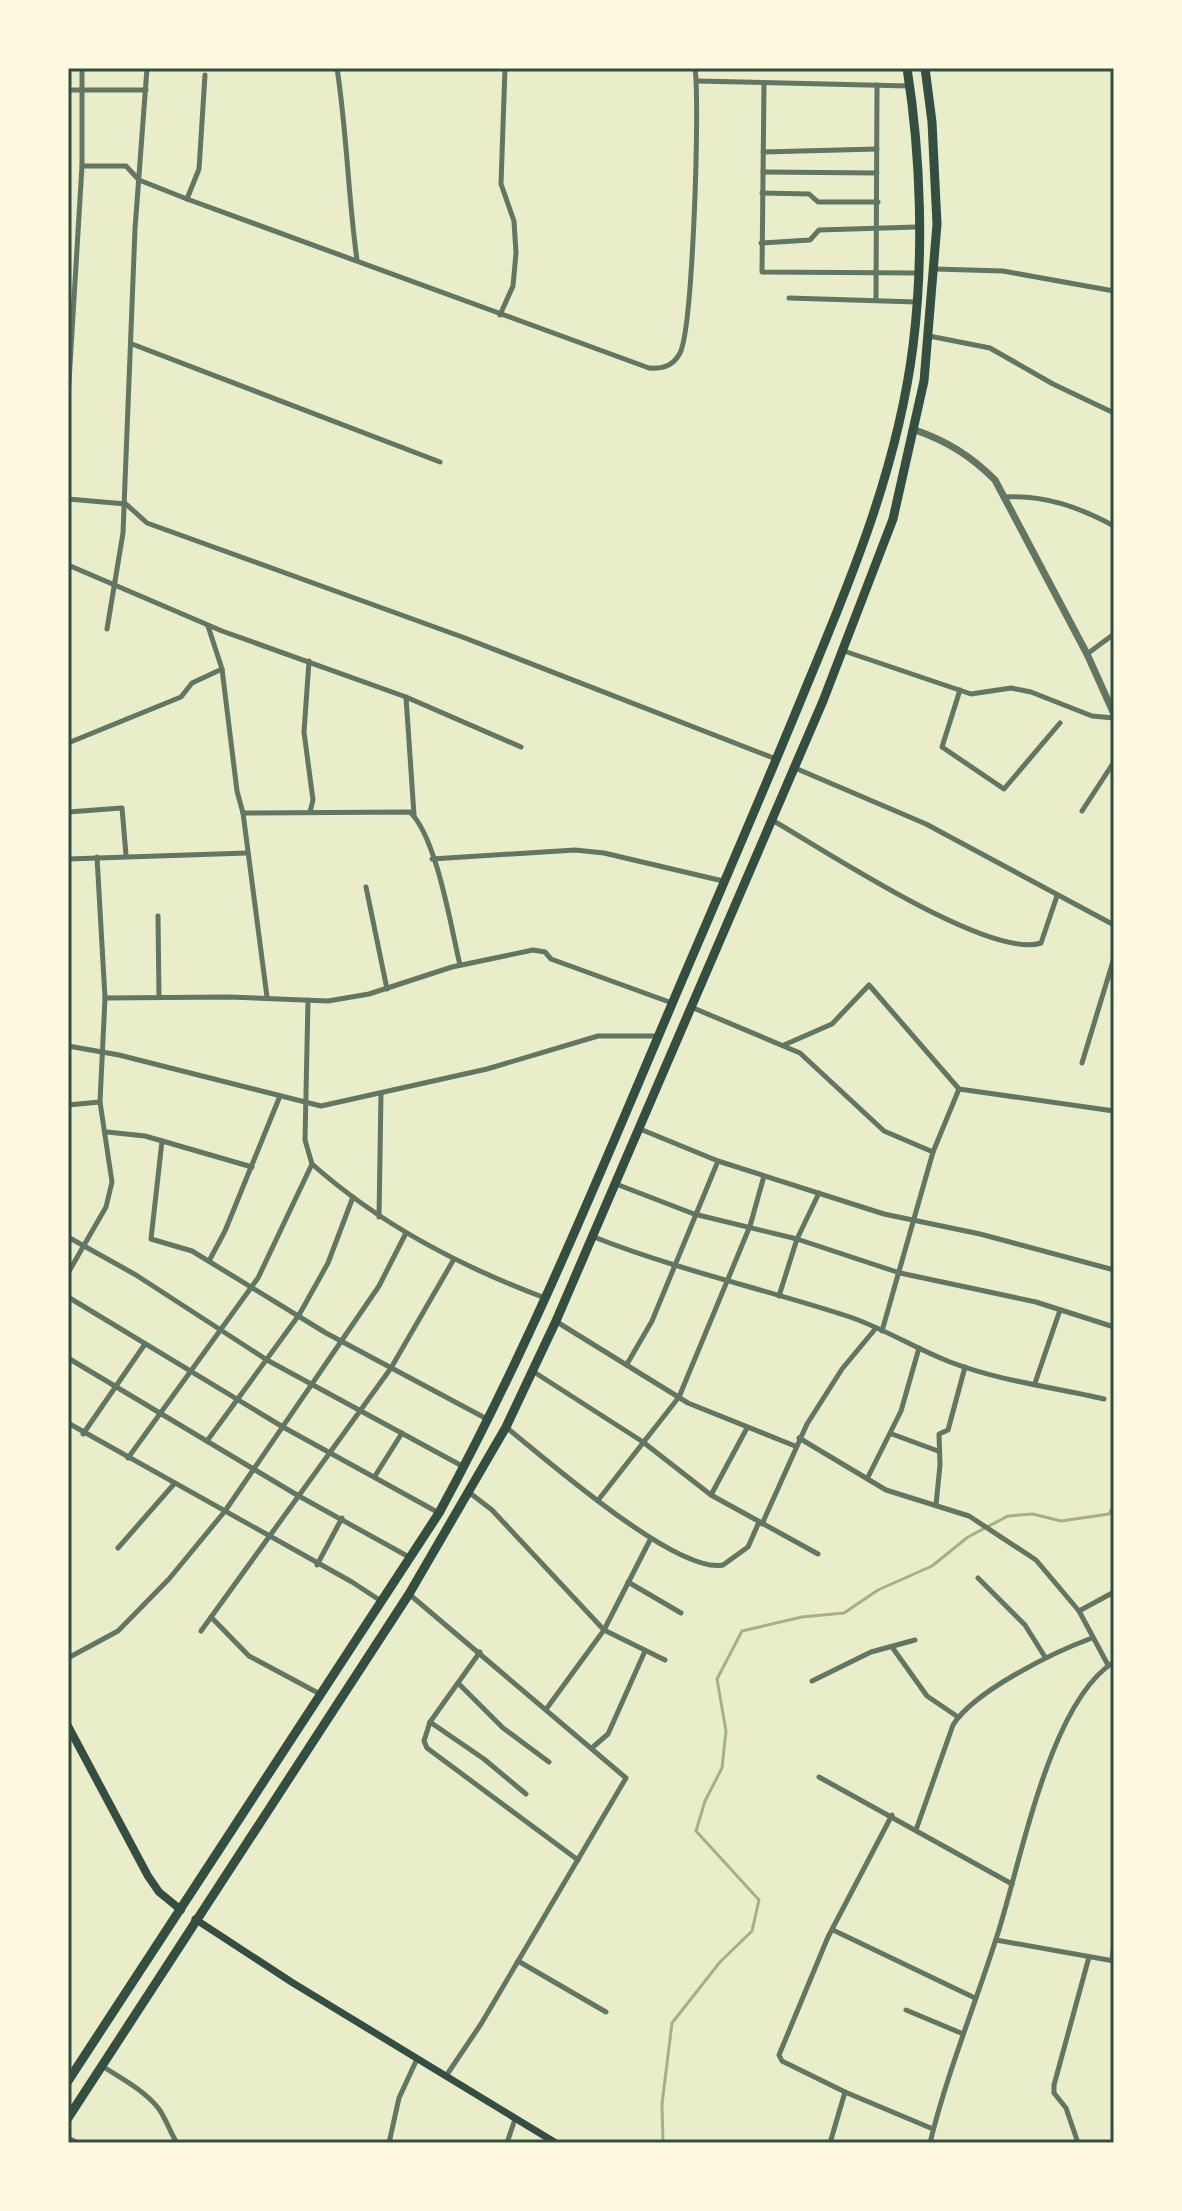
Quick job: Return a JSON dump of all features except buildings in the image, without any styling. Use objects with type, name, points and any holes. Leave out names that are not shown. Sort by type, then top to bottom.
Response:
[{"type":"highway","points":[[68,2081],[382,1602],[439,1513],[464,1467],[546,1299],[776,760],[880,497],[909,375],[917,302],[917,210],[916,148],[907,68]]},
{"type":"highway","points":[[68,2118],[409,1594],[506,1427],[534,1372],[593,1237],[844,651],[893,519],[915,430],[929,336],[936,211],[932,122],[925,68]]},
{"type":"highway","points":[[917,210],[936,211]]},
{"type":"highway","points":[[917,248],[936,250]]},
{"type":"main road","points":[[68,1726],[148,1876],[159,1892],[181,1910]]},
{"type":"main road","points":[[195,1919],[293,1983],[556,2143]]},
{"type":"street","points":[[68,398],[82,166],[82,68]]},
{"type":"street","points":[[107,629],[116,586],[126,504],[139,180],[147,68]]},
{"type":"street","points":[[337,68],[347,131],[351,180],[348,193],[357,260]]},
{"type":"street","points":[[500,315],[513,286],[516,253],[514,221],[501,184],[505,68]]},
{"type":"street","points":[[82,166],[132,168],[139,180],[187,199],[500,315],[649,368],[662,369],[675,361],[682,350],[689,289],[695,68]]},
{"type":"street","points":[[187,199],[199,169],[205,75]]},
{"type":"street","points":[[697,81],[910,86]]},
{"type":"street","points":[[764,83],[761,269],[765,272],[917,273]]},
{"type":"street","points":[[876,299],[877,85]]},
{"type":"street","points":[[68,90],[146,90]]},
{"type":"street","points":[[763,152],[877,149]]},
{"type":"street","points":[[763,172],[877,173]]},
{"type":"street","points":[[762,193],[809,194],[818,202],[878,202]]},
{"type":"street","points":[[761,243],[810,240],[815,230],[917,227]]},
{"type":"street","points":[[935,269],[1003,271],[1114,291]]},
{"type":"street","points":[[789,298],[917,302]]},
{"type":"street","points":[[929,336],[990,348],[1053,384],[1114,413]]},
{"type":"street","points":[[132,344],[440,462]]},
{"type":"street","points":[[844,651],[971,694],[1011,688],[1042,696],[1092,716],[1114,716],[1087,654],[995,480],[974,459],[941,439],[915,430]]},
{"type":"street","points":[[1005,497],[1028,496],[1053,501],[1087,511],[1114,526]]},
{"type":"street","points":[[68,499],[126,504],[147,523],[479,643],[776,760]]},
{"type":"street","points":[[68,565],[208,626],[406,697],[521,747]]},
{"type":"street","points":[[208,626],[222,669],[267,997]]},
{"type":"street","points":[[1087,654],[1114,634]]},
{"type":"street","points":[[309,661],[303,706],[313,800],[310,812]]},
{"type":"street","points":[[68,743],[181,697],[192,683],[222,669]]},
{"type":"street","points":[[960,690],[942,747],[1004,789],[1060,723]]},
{"type":"street","points":[[406,697],[415,816],[432,859],[460,965]]},
{"type":"street","points":[[1082,811],[1114,762]]},
{"type":"street","points":[[795,768],[926,824],[1114,925]]},
{"type":"street","points":[[68,812],[122,808],[126,855]]},
{"type":"street","points":[[243,813],[406,811],[415,816]]},
{"type":"street","points":[[772,820],[921,909],[1005,940],[1041,943],[1057,896]]},
{"type":"street","points":[[432,859],[575,850],[604,853],[724,881]]},
{"type":"street","points":[[68,859],[247,853]]},
{"type":"street","points":[[68,1273],[86,1246],[111,1190],[107,1132],[100,1102],[100,1052],[105,998],[97,857]]},
{"type":"street","points":[[366,887],[387,989]]},
{"type":"street","points":[[158,916],[159,997]]},
{"type":"street","points":[[105,998],[267,997],[328,1001],[387,989],[460,965],[533,950],[673,1003]]},
{"type":"street","points":[[1082,1063],[1114,958]]},
{"type":"street","points":[[784,1045],[832,1024],[869,985],[959,1089],[1114,1111]]},
{"type":"street","points":[[308,1000],[309,1104],[305,1140],[312,1164],[379,1217],[406,1233],[454,1259],[546,1299]]},
{"type":"street","points":[[691,1007],[805,1056],[884,1131],[933,1152]]},
{"type":"street","points":[[68,1046],[321,1106],[487,1069],[607,1034],[659,1036]]},
{"type":"street","points":[[506,1427],[650,1540],[721,1566],[748,1547],[799,1438],[842,1369],[879,1330],[900,1273],[933,1152],[959,1089]]},
{"type":"street","points":[[379,1217],[381,1093]]},
{"type":"street","points":[[209,1261],[280,1096]]},
{"type":"street","points":[[68,1105],[100,1102]]},
{"type":"street","points":[[639,1129],[718,1161],[819,1193],[914,1221],[980,1234],[1114,1270]]},
{"type":"street","points":[[107,1132],[132,1133],[252,1167]]},
{"type":"street","points":[[162,1141],[151,1239],[192,1251],[342,1342],[488,1419]]},
{"type":"street","points":[[627,1364],[652,1321],[718,1161]]},
{"type":"street","points":[[128,1458],[193,1371],[219,1328],[251,1285],[286,1223],[300,1184],[312,1164]]},
{"type":"street","points":[[599,1499],[679,1397],[750,1226],[764,1176]]},
{"type":"street","points":[[616,1184],[694,1214],[797,1239],[900,1273],[1060,1310],[1114,1327]]},
{"type":"street","points":[[779,1296],[797,1239],[819,1193]]},
{"type":"street","points":[[207,1441],[299,1315],[328,1263],[353,1197]]},
{"type":"street","points":[[68,1658],[118,1631],[169,1579],[225,1511],[252,1467],[283,1427],[379,1286],[406,1233]]},
{"type":"street","points":[[68,1237],[267,1360],[464,1467]]},
{"type":"street","points":[[593,1237],[674,1266],[779,1296],[879,1330],[965,1367],[1010,1382],[1035,1383],[1104,1399]]},
{"type":"street","points":[[201,1631],[391,1368],[454,1259]]},
{"type":"street","points":[[68,1297],[239,1397],[283,1427],[331,1450],[439,1513]]},
{"type":"street","points":[[1035,1383],[1060,1310]]},
{"type":"street","points":[[556,1321],[712,1415],[795,1446]]},
{"type":"street","points":[[83,1434],[145,1344]]},
{"type":"street","points":[[868,1477],[892,1434],[919,1348]]},
{"type":"street","points":[[68,1358],[163,1412],[297,1495],[410,1558]]},
{"type":"street","points":[[936,1505],[939,1434],[948,1430],[965,1367]]},
{"type":"street","points":[[534,1372],[643,1442],[711,1495],[818,1554]]},
{"type":"street","points":[[68,1423],[382,1602]]},
{"type":"street","points":[[711,1495],[747,1428]]},
{"type":"street","points":[[375,1476],[402,1433]]},
{"type":"street","points":[[892,1434],[938,1451]]},
{"type":"street","points":[[799,1438],[886,1490],[969,1516],[1036,1560],[1079,1611],[1092,1638],[1111,1664],[1058,1738],[1038,1793],[996,1940],[961,2033],[930,2143]]},
{"type":"street","points":[[118,1548],[174,1484]]},
{"type":"street","points":[[470,1493],[492,1510],[604,1630],[665,1660]]},
{"type":"street","points":[[317,1565],[342,1518]]},
{"type":"street","points":[[547,1708],[604,1630],[650,1540]]},
{"type":"street","points":[[978,1578],[1025,1625],[1045,1657]]},
{"type":"street","points":[[628,1582],[681,1613]]},
{"type":"street","points":[[1079,1611],[1114,1592]]},
{"type":"street","points":[[409,1594],[623,1774],[625,1784],[445,2077]]},
{"type":"street","points":[[211,1617],[249,1656],[320,1694]]},
{"type":"street","points":[[916,1830],[958,1717],[1045,1657],[1092,1638]]},
{"type":"street","points":[[812,1681],[871,1652],[915,1640]]},
{"type":"street","points":[[892,1647],[927,1696],[958,1717]]},
{"type":"street","points":[[593,1748],[608,1734],[645,1651]]},
{"type":"street","points":[[480,1652],[430,1722],[424,1741],[427,1748],[578,1860]]},
{"type":"street","points":[[459,1684],[503,1728],[549,1762]]},
{"type":"street","points":[[430,1722],[484,1759],[526,1794]]},
{"type":"street","points":[[819,1777],[1012,1884]]},
{"type":"street","points":[[892,1815],[833,1930],[779,2055],[782,2061],[845,2092],[933,2129]]},
{"type":"street","points":[[833,1930],[975,1998]]},
{"type":"street","points":[[996,1940],[1113,1961],[1114,1943]]},
{"type":"street","points":[[1078,2143],[1066,2108],[1054,2093],[1054,2085],[1089,1957]]},
{"type":"street","points":[[518,1961],[606,2012]]},
{"type":"street","points":[[906,2010],[961,2033]]},
{"type":"street","points":[[389,2143],[399,2098],[417,2058]]},
{"type":"street","points":[[101,2065],[141,2090],[162,2112],[163,2123],[177,2143]]},
{"type":"street","points":[[830,2143],[845,2092]]},
{"type":"street","points":[[507,2143],[515,2119]]},
{"type":"street","points":[[68,2138],[78,2143]]},
{"type":"waterway","points":[[663,2143],[662,2104],[672,2023],[720,1962],[752,1931],[759,1900],[696,1831],[705,1801],[722,1768],[726,1731],[717,1679],[742,1631],[802,1617],[844,1613],[878,1590],[932,1566],[968,1537],[1008,1516],[1033,1514],[1061,1521],[1109,1514],[1114,1505]]}]
